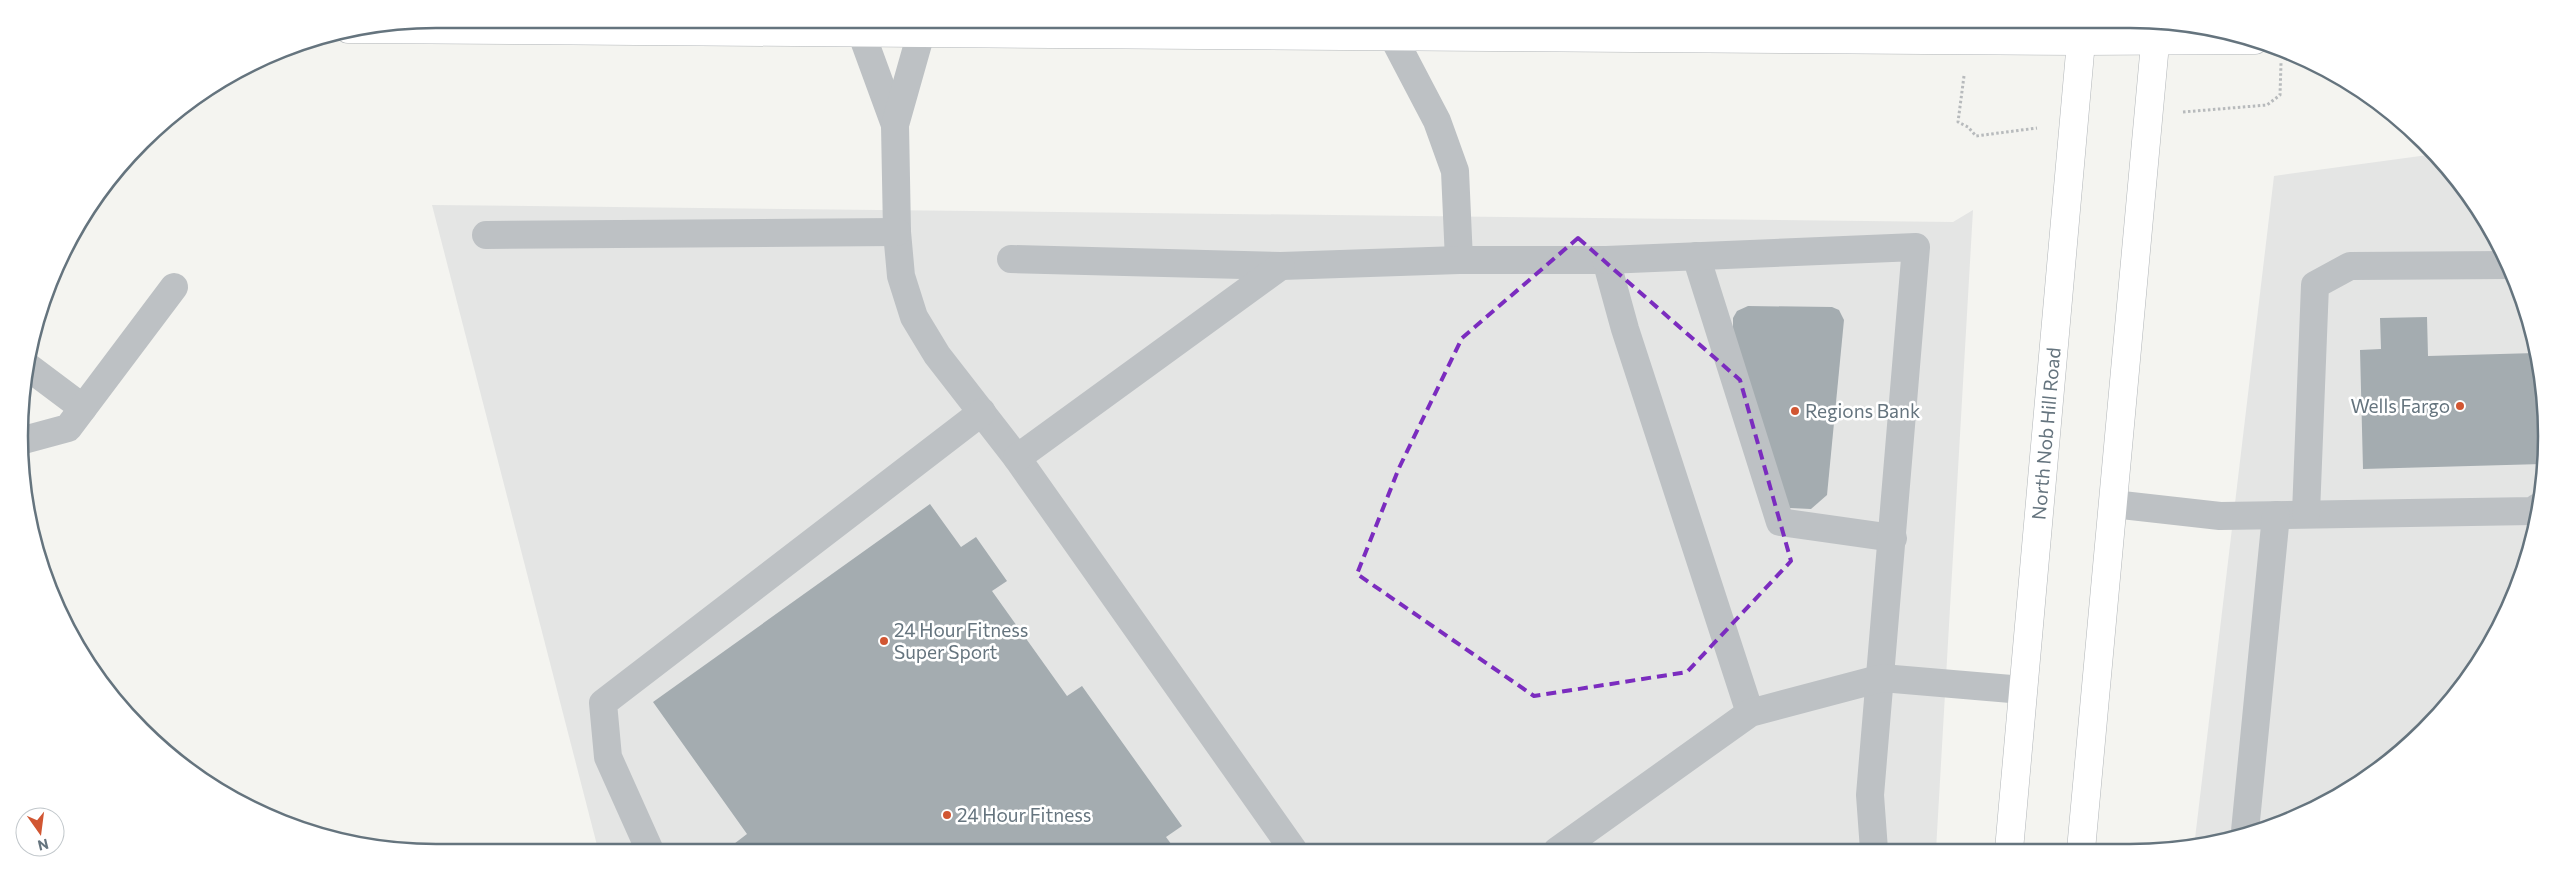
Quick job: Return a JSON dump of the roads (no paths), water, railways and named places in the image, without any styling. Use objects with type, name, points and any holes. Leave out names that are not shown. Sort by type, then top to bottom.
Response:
[{"type":"main road","points":[[403,29],[519,28]]},
{"type":"main road","points":[[1007,28],[1392,37],[2082,30],[2155,31],[2215,36]]},
{"type":"main road","name":"North Nob Hill Road","points":[[2010,844],[2082,30]]},
{"type":"main road","points":[[2082,844],[2155,31]]},
{"type":"lane","points":[[862,28],[895,125]]},
{"type":"lane","points":[[920,28],[895,125],[897,232],[901,276],[914,317],[937,355],[1017,458],[1288,844]]},
{"type":"lane","points":[[1392,37],[1437,121],[1455,171],[1460,260]]},
{"type":"lane","points":[[486,235],[897,232]]},
{"type":"lane","points":[[1011,259],[1281,266],[1460,260],[1606,260],[1916,247],[1882,678],[1870,795],[1874,844]]},
{"type":"lane","points":[[1696,256],[1780,522],[1893,538]]},
{"type":"lane","points":[[1606,260],[1625,329],[1750,713]]},
{"type":"lane","points":[[2306,513],[2315,285],[2350,266],[2499,265]]},
{"type":"lane","points":[[1017,458],[1281,266]]},
{"type":"lane","points":[[28,440],[68,428],[174,287]]},
{"type":"lane","points":[[33,370],[83,408]]},
{"type":"lane","points":[[647,844],[608,757],[603,702],[982,412]]},
{"type":"lane","points":[[2113,504],[2220,516],[2531,510]]},
{"type":"lane","points":[[2244,828],[2276,515]]},
{"type":"lane","points":[[1567,844],[1750,713],[1882,678],[2023,690]]},
{"type":"place","name":"Wells Fargo","points":[[2460,406]]},
{"type":"place","name":"Regions Bank","points":[[1795,411]]},
{"type":"place","name":"24 Hour Fitness Super Sport","points":[[884,641]]},
{"type":"place","name":"24 Hour Fitness","points":[[947,815]]}]
